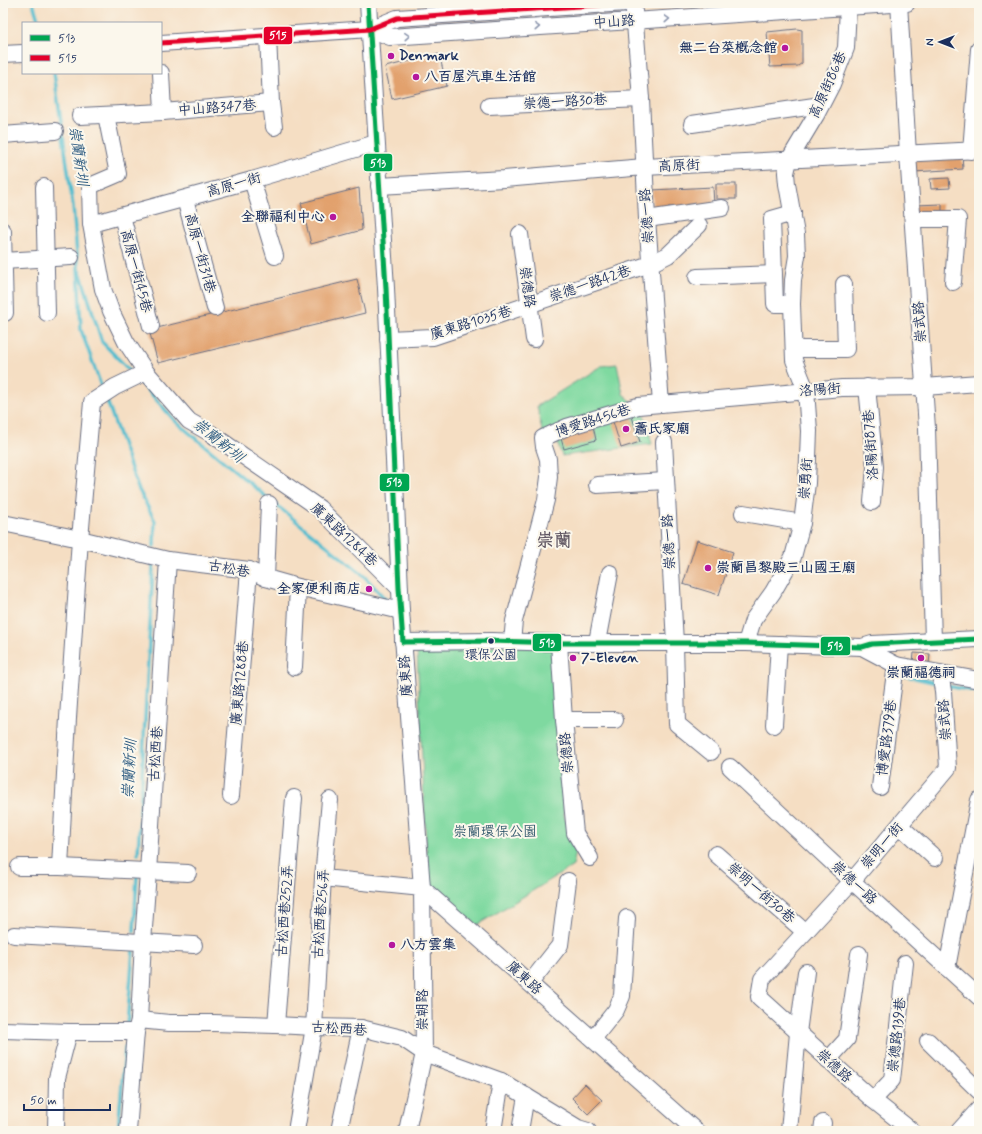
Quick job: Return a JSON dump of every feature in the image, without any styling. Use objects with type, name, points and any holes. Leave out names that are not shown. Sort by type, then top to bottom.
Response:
[{"type":"street","name":"廣東路","points":[[368,3],[388,339],[399,588],[422,888],[696,1131]]},
{"type":"street","name":"中山路","points":[[162,43],[370,29],[397,18],[626,3]]},
{"type":"street","name":"崇德一路","points":[[634,3],[650,264],[661,404]]},
{"type":"street","name":"中山路","points":[[370,29],[390,37],[848,5],[902,3]]},
{"type":"street","name":"崇武路","points":[[902,3],[908,154],[927,428],[933,641]]},
{"type":"street","name":"高原街86巷","points":[[789,160],[832,84],[846,48],[848,5]]},
{"type":"street","name":"中山路347巷","points":[[268,36],[271,103],[274,126]]},
{"type":"street","points":[[975,151],[979,49]]},
{"type":"street","points":[[3,54],[22,53]]},
{"type":"street","points":[[161,74],[163,112]]},
{"type":"street","name":"崇德一路30巷","points":[[489,106],[641,99]]},
{"type":"street","name":"中山路347巷","points":[[80,116],[163,112],[271,103]]},
{"type":"street","points":[[692,124],[821,105]]},
{"type":"street","name":"廣東路1284巷","points":[[106,115],[118,174],[90,186],[91,224],[103,289],[111,311],[126,342],[146,372],[189,421],[210,433],[319,508],[399,588]]},
{"type":"street","points":[[3,135],[55,131]]},
{"type":"street","name":"高原一街","points":[[91,224],[252,180],[376,143]]},
{"type":"street","name":"高原街","points":[[379,186],[504,179],[644,167],[975,151]]},
{"type":"street","name":"崇勇街","points":[[746,643],[753,620],[773,592],[792,557],[802,523],[807,483],[810,431],[806,390],[794,360],[792,304],[793,280],[797,256],[796,234],[786,173],[789,160]]},
{"type":"street","points":[[252,180],[275,256]]},
{"type":"street","points":[[44,187],[47,313]]},
{"type":"street","name":"高原一街31巷","points":[[185,199],[215,308]]},
{"type":"street","points":[[647,219],[722,208]]},
{"type":"street","points":[[792,213],[772,219],[775,304],[792,304]]},
{"type":"street","name":"高原一街45巷","points":[[122,216],[151,326]]},
{"type":"street","points":[[913,219],[958,219],[953,282]]},
{"type":"street","name":"崇德一路42巷","points":[[530,304],[650,264],[668,255],[699,224]]},
{"type":"street","points":[[3,230],[5,313]]},
{"type":"street","name":"崇德路","points":[[520,234],[534,339]]},
{"type":"street","points":[[4,261],[71,256]]},
{"type":"street","points":[[697,277],[774,274]]},
{"type":"street","points":[[794,349],[846,349],[844,284]]},
{"type":"street","name":"廣東路1035巷","points":[[388,339],[433,337],[530,304]]},
{"type":"street","points":[[60,867],[80,539],[92,402],[101,395],[146,372]]},
{"type":"street","name":"洛陽街","points":[[661,404],[806,390],[979,383]]},
{"type":"street","name":"洛陽街87巷","points":[[867,387],[875,467],[872,502]]},
{"type":"street","name":"博愛路456巷","points":[[512,642],[514,622],[546,500],[549,477],[548,459],[543,438],[572,425],[638,406],[661,404]]},
{"type":"street","name":"崇德一路","points":[[664,442],[675,643],[677,724],[711,752]]},
{"type":"street","points":[[597,485],[665,481]]},
{"type":"street","points":[[266,578],[269,504]]},
{"type":"street","points":[[743,513],[802,523]]},
{"type":"street","name":"古松巷","points":[[3,523],[80,539],[168,560],[249,570],[266,578],[298,587],[401,611]]},
{"type":"street","name":"古松西巷","points":[[128,1131],[148,872],[168,560]]},
{"type":"street","name":"廣東路1288巷","points":[[231,796],[249,570]]},
{"type":"street","points":[[597,642],[610,573]]},
{"type":"street","points":[[294,666],[298,587]]},
{"type":"street","points":[[403,642],[746,643],[862,647],[872,644],[979,639]]},
{"type":"street","name":"崇德路","points":[[559,642],[564,720],[575,834],[590,858]]},
{"type":"street","points":[[774,725],[779,644]]},
{"type":"street","points":[[862,647],[896,665],[941,681],[979,680]]},
{"type":"street","name":"博愛路379巷","points":[[880,787],[896,665]]},
{"type":"street","name":"崇武路","points":[[941,681],[948,768]]},
{"type":"street","points":[[564,720],[615,720]]},
{"type":"street","name":"崇德一路","points":[[730,767],[979,997]]},
{"type":"street","name":"崇明一街","points":[[759,997],[762,979],[852,881],[948,768]]},
{"type":"street","name":"古松西巷252弄","points":[[276,1025],[294,798]]},
{"type":"street","name":"古松西巷256弄","points":[[296,1131],[314,1027],[323,878],[330,800]]},
{"type":"street","points":[[947,968],[979,800]]},
{"type":"street","points":[[900,826],[935,858]]},
{"type":"street","name":"崇明一街30巷","points":[[716,854],[805,932]]},
{"type":"street","points":[[19,867],[60,867],[188,873]]},
{"type":"street","points":[[323,878],[422,888]]},
{"type":"street","points":[[530,983],[560,945],[568,881]]},
{"type":"street","name":"崇朝路","points":[[407,1131],[424,1052],[422,888]]},
{"type":"street","points":[[593,1039],[616,1010],[622,996],[627,918]]},
{"type":"street","points":[[14,935],[194,945]]},
{"type":"street","points":[[828,1060],[847,1039],[859,954]]},
{"type":"street","name":"崇德路139巷","points":[[873,1100],[892,1080],[905,963]]},
{"type":"street","points":[[789,1131],[798,1033],[806,972]]},
{"type":"street","name":"崇德路","points":[[759,997],[873,1100],[912,1131]]},
{"type":"street","name":"古松西巷","points":[[137,1026],[169,1023],[214,1023],[361,1028],[402,1038],[424,1052],[501,1081],[582,1130]]},
{"type":"street","points":[[3,1030],[69,1032],[137,1026]]},
{"type":"street","points":[[340,1131],[361,1028]]},
{"type":"street","points":[[56,1131],[57,1078],[69,1032]]},
{"type":"street","points":[[928,1041],[979,1091]]},
{"type":"street","points":[[493,1131],[501,1081]]},
{"type":"street","points":[[520,1131],[526,1096]]},
{"type":"street","points":[[959,1131],[979,1109]]},
{"type":"green space","points":[[617,364],[623,394],[643,411],[652,444],[622,448],[562,456],[555,436],[543,436],[537,406],[601,366]],"holes":[[[630,410],[640,442],[622,448]],[[593,427],[596,440],[564,448]]]},
{"type":"green space","name":"崇蘭環保公園","points":[[556,644],[564,815],[576,851],[573,866],[477,925],[428,885],[417,650]]},
{"type":"building","name":"無二台菜概念館","points":[[797,29],[802,30],[802,63],[798,66],[770,67],[767,32]]},
{"type":"building","name":"八百屋汽車生活館","points":[[439,54],[447,86],[392,99],[385,67]]},
{"type":"building","points":[[962,154],[963,169],[913,172],[912,157]]},
{"type":"building","points":[[949,178],[950,188],[931,189],[930,179]]},
{"type":"building","points":[[716,184],[736,184],[736,199],[716,199]]},
{"type":"building","points":[[713,187],[714,205],[668,207],[668,212],[653,213],[652,190]]},
{"type":"building","name":"全聯福利中心","points":[[359,188],[362,230],[311,244],[301,203]]},
{"type":"building","points":[[942,204],[942,213],[915,214],[915,205]]},
{"type":"building","points":[[357,279],[365,313],[158,363],[149,330]]},
{"type":"building","name":"蕭氏家廟","points":[[630,410],[640,442],[621,448],[611,415]]},
{"type":"building","points":[[593,426],[596,440],[564,449],[560,435]]},
{"type":"building","name":"崇蘭昌黎殿三山國王廟","points":[[697,540],[733,552],[719,595],[683,584]]},
{"type":"building","name":"崇蘭福德祠","points":[[914,653],[930,654],[929,664],[913,663]]},
{"type":"building","points":[[585,1084],[602,1100],[588,1114],[572,1098]]},
{"type":"waterway","name":"崇蘭新圳","points":[[33,3],[39,22]]},
{"type":"waterway","name":"崇蘭新圳","points":[[54,74],[73,206],[81,330],[103,391]]},
{"type":"waterway","name":"崇蘭新圳","points":[[80,272],[102,342],[133,374]]},
{"type":"waterway","name":"崇蘭新圳","points":[[139,380],[175,421],[270,500]]},
{"type":"waterway","name":"崇蘭新圳","points":[[106,398],[138,488],[155,521],[154,546]]},
{"type":"waterway","name":"崇蘭新圳","points":[[275,504],[364,576],[387,601]]},
{"type":"waterway","name":"崇蘭新圳","points":[[138,854],[153,565]]},
{"type":"waterway","name":"崇蘭新圳","points":[[898,674],[937,683]]},
{"type":"waterway","name":"崇蘭新圳","points":[[947,686],[979,692]]},
{"type":"waterway","name":"崇蘭新圳","points":[[134,931],[137,874]]},
{"type":"waterway","name":"崇蘭新圳","points":[[127,1026],[133,950]]},
{"type":"waterway","name":"崇蘭新圳","points":[[118,1131],[125,1047]]},
{"type":"transit line","name":"513","points":[[368,3],[386,288],[399,588],[403,642]]},
{"type":"transit line","name":"515","points":[[162,43],[370,29],[397,18],[626,3]]},
{"type":"transit line","name":"513","points":[[403,642],[491,641],[559,643],[746,643],[862,647],[872,644],[979,639]]},
{"type":"place","name":"無二台菜概念館","points":[[785,48]]},
{"type":"place","name":"Denmark","points":[[391,56]]},
{"type":"place","name":"八百屋汽車生活館","points":[[416,77]]},
{"type":"place","name":"全聯福利中心","points":[[333,217]]},
{"type":"place","name":"蕭氏家廟","points":[[626,429]]},
{"type":"place","name":"崇蘭昌黎殿三山國王廟","points":[[708,568]]},
{"type":"place","name":"全家便利商店","points":[[369,589]]},
{"type":"place","name":"環保公園","points":[[491,641]]},
{"type":"place","name":"7-Eleven","points":[[573,658]]},
{"type":"place","name":"崇蘭福德祠","points":[[921,658]]},
{"type":"place","name":"八方雲集","points":[[392,945]]},
{"type":"district","name":"崇蘭","points":[[554,541]]}]
